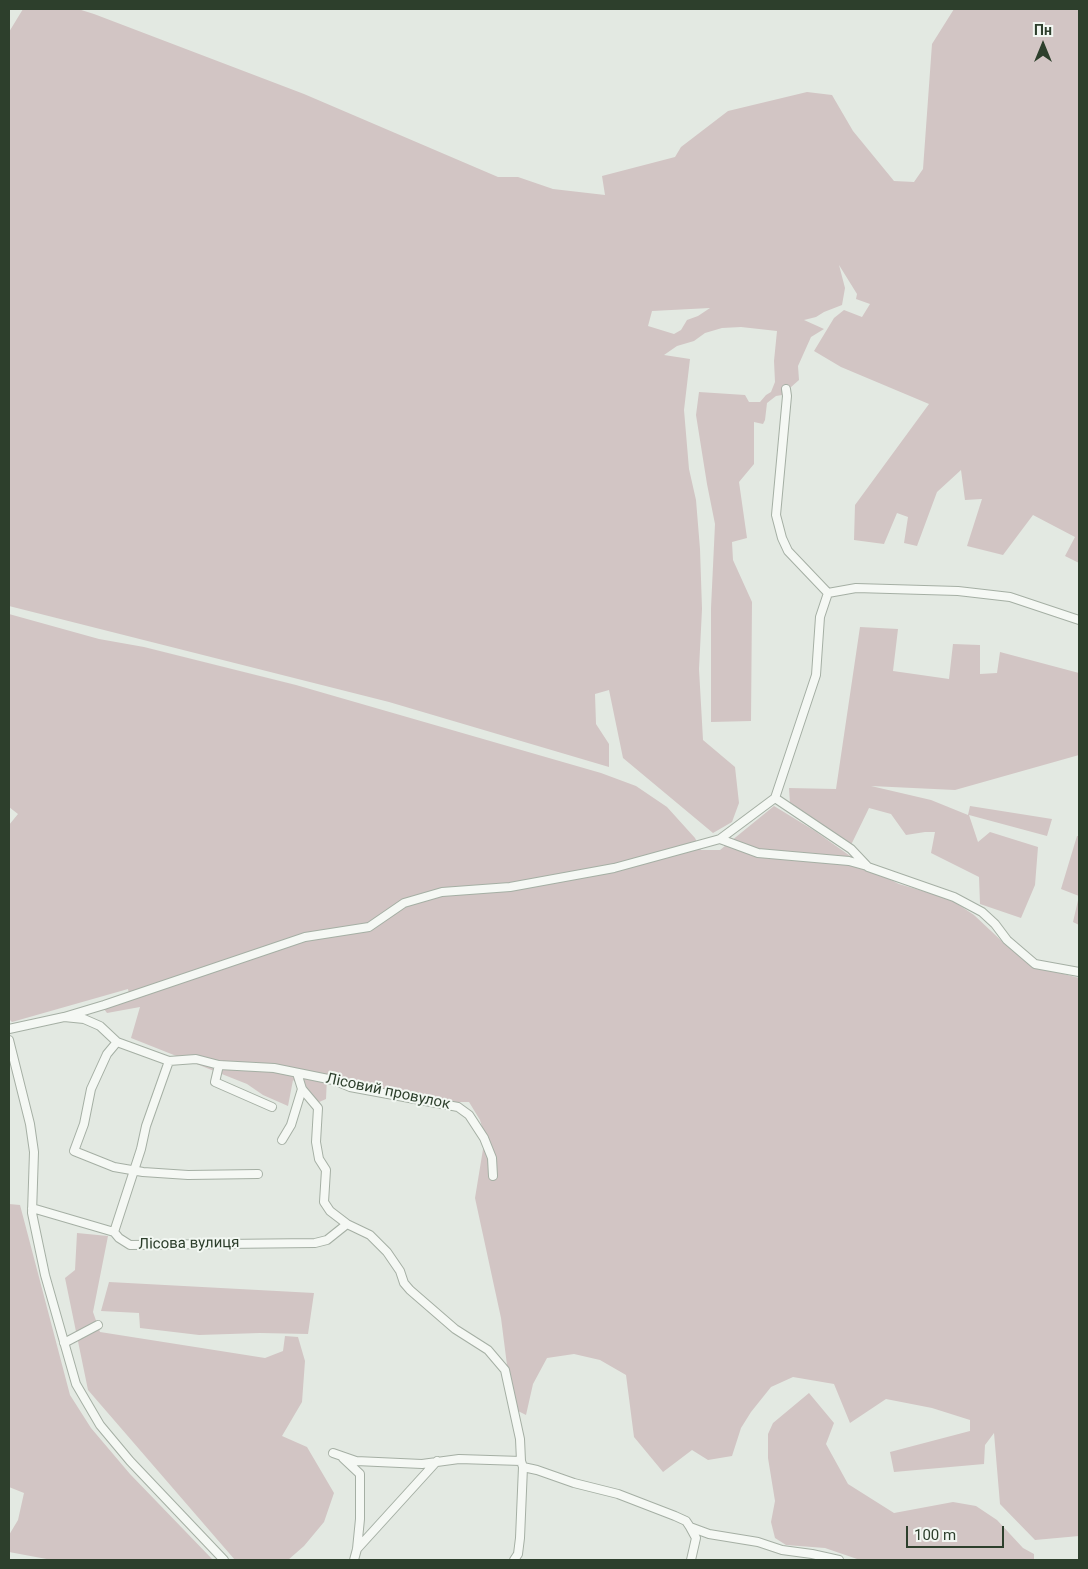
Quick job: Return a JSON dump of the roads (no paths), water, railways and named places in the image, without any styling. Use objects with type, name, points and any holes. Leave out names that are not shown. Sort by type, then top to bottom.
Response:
[{"type":"street","points":[[786,389],[788,396],[776,515],[782,538],[788,551],[828,593]]},
{"type":"street","points":[[828,593],[856,588],[958,591],[1010,597],[1079,620]]},
{"type":"street","points":[[9,1029],[104,1005],[305,937],[369,927],[404,902],[442,892],[510,887],[614,868],[720,839],[775,798],[816,675],[820,617],[828,593]]},
{"type":"street","points":[[775,798],[851,849],[868,867]]},
{"type":"street","points":[[720,839],[758,853],[849,861],[954,897],[982,912],[1008,940],[1035,964],[1079,972]]},
{"type":"street","points":[[64,1016],[84,1019],[100,1026],[116,1042],[169,1061],[196,1059],[219,1065],[215,1082],[272,1106]]},
{"type":"street","points":[[9,1040],[30,1124],[34,1152],[32,1212],[49,1291],[76,1384],[100,1425],[130,1461],[224,1560]]},
{"type":"street","points":[[116,1042],[107,1054],[90,1089],[84,1124],[74,1151],[114,1167],[134,1170],[188,1175],[258,1174]]},
{"type":"street","points":[[114,1232],[146,1126],[169,1061]]},
{"type":"street","name":"Лісовий провулок","points":[[219,1065],[274,1068],[333,1080],[350,1087],[458,1107],[469,1115],[484,1138],[492,1158],[493,1176]]},
{"type":"street","points":[[282,1140],[291,1125],[302,1089],[297,1073]]},
{"type":"street","name":"Лісовий провулок","points":[[302,1089],[318,1108],[316,1142],[319,1158],[326,1170],[324,1202],[330,1211],[346,1224],[370,1235],[388,1252],[400,1271],[404,1283],[410,1290],[455,1329],[488,1350],[505,1370],[520,1439],[522,1464]]},
{"type":"street","name":"Лісова вулиця","points":[[32,1208],[114,1232],[119,1238],[130,1245],[316,1243],[327,1240],[346,1224]]},
{"type":"street","points":[[64,1343],[98,1325]]},
{"type":"street","points":[[333,1453],[356,1461],[422,1464],[459,1459],[522,1464],[574,1483],[618,1494],[686,1522],[696,1538],[690,1560]]},
{"type":"street","points":[[342,1457],[360,1474],[361,1493],[357,1549],[354,1560]]},
{"type":"street","points":[[357,1549],[437,1461]]},
{"type":"street","points":[[514,1560],[518,1554],[520,1538],[522,1464]]},
{"type":"street","points":[[690,1527],[709,1534],[758,1542],[812,1557],[839,1560]]}]
